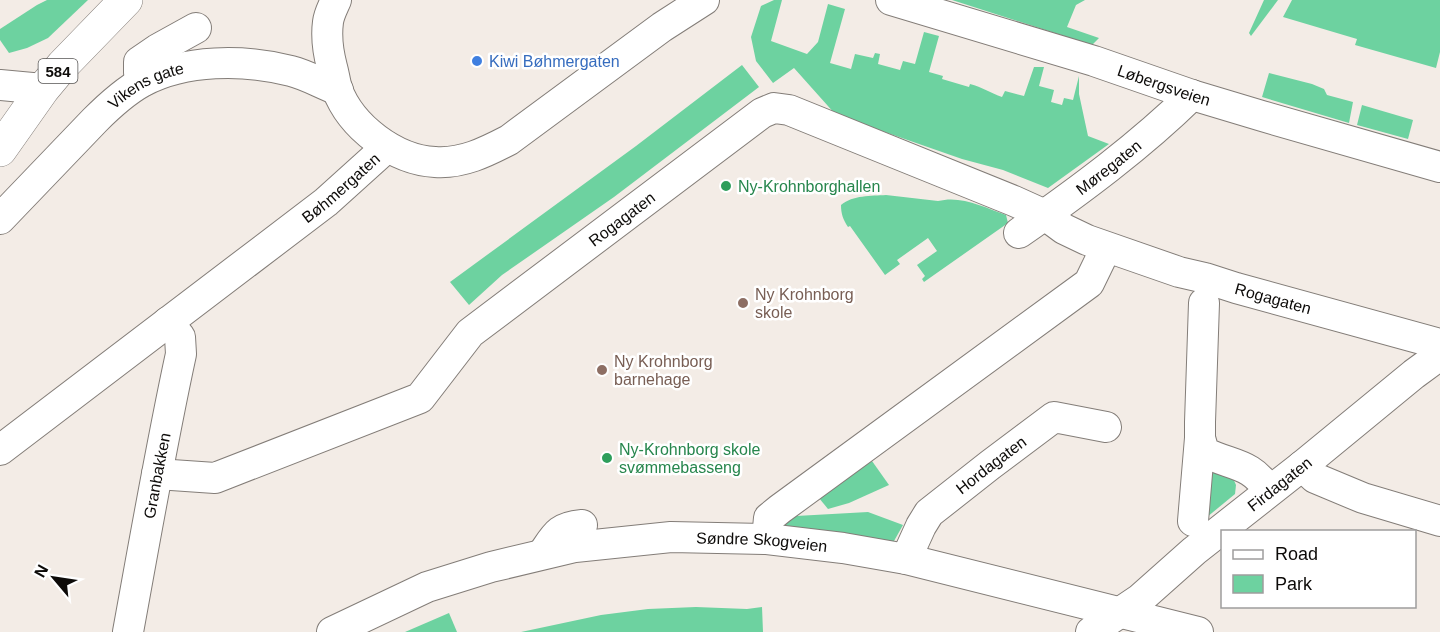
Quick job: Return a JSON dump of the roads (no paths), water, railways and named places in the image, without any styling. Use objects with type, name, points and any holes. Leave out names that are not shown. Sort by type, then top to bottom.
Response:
[{"type":"main road","name":"584","points":[[0,150],[63,65],[126,0]]},
{"type":"street","points":[[336,0],[328,21],[327,49],[338,90],[358,122],[387,147]]},
{"type":"street","name":"Bøhmergaten","points":[[0,450],[326,201],[387,147],[418,160],[437,162],[459,161],[481,154],[509,140],[662,27],[704,0]]},
{"type":"street","name":"Løbergsveien","points":[[891,0],[1094,61],[1192,95],[1440,167]]},
{"type":"street","points":[[143,81],[139,62],[196,28]]},
{"type":"street","name":"Vikens gate","points":[[0,219],[111,104],[143,81],[198,65],[225,63],[291,71],[338,90]]},
{"type":"street","points":[[0,85],[43,89]]},
{"type":"street","name":"Møregaten","points":[[1019,233],[1122,156],[1171,116],[1192,95]]},
{"type":"street","name":"Rogagaten","points":[[157,474],[215,478],[420,398],[470,333],[762,113],[774,108],[789,110],[1014,201],[1045,215],[1064,229],[1107,248],[1179,272],[1440,344]]},
{"type":"street","points":[[767,539],[769,518],[780,509],[1089,283],[1107,248]]},
{"type":"street","points":[[1193,520],[1200,438],[1204,303]]},
{"type":"street","name":"Granbakken","points":[[128,632],[181,354],[180,337],[168,322]]},
{"type":"street","name":"Firdagaten","points":[[1091,632],[1140,599],[1194,551],[1440,355]]},
{"type":"street","name":"Hordagaten","points":[[906,559],[929,513],[1054,417],[1106,427]]},
{"type":"street","points":[[1200,438],[1204,452],[1247,468],[1262,480],[1269,491]]},
{"type":"street","points":[[1302,466],[1315,478],[1363,498],[1440,521]]},
{"type":"street","points":[[543,554],[560,530],[582,525]]},
{"type":"street","name":"Søndre Skogveien","points":[[332,632],[427,587],[491,567],[575,547],[670,537],[767,539],[843,548],[906,559],[1198,632]]},
{"type":"place","name":"Kiwi Bøhmergaten","points":[[477,61]]},
{"type":"place","name":"Ny-Krohnborghallen","points":[[726,186]]},
{"type":"place","name":"Ny Krohnborg skole","points":[[743,303]]},
{"type":"place","name":"Ny Krohnborg barnehage","points":[[602,370]]},
{"type":"place","name":"Ny-Krohnborg skole svømmebasseng","points":[[607,458]]}]
